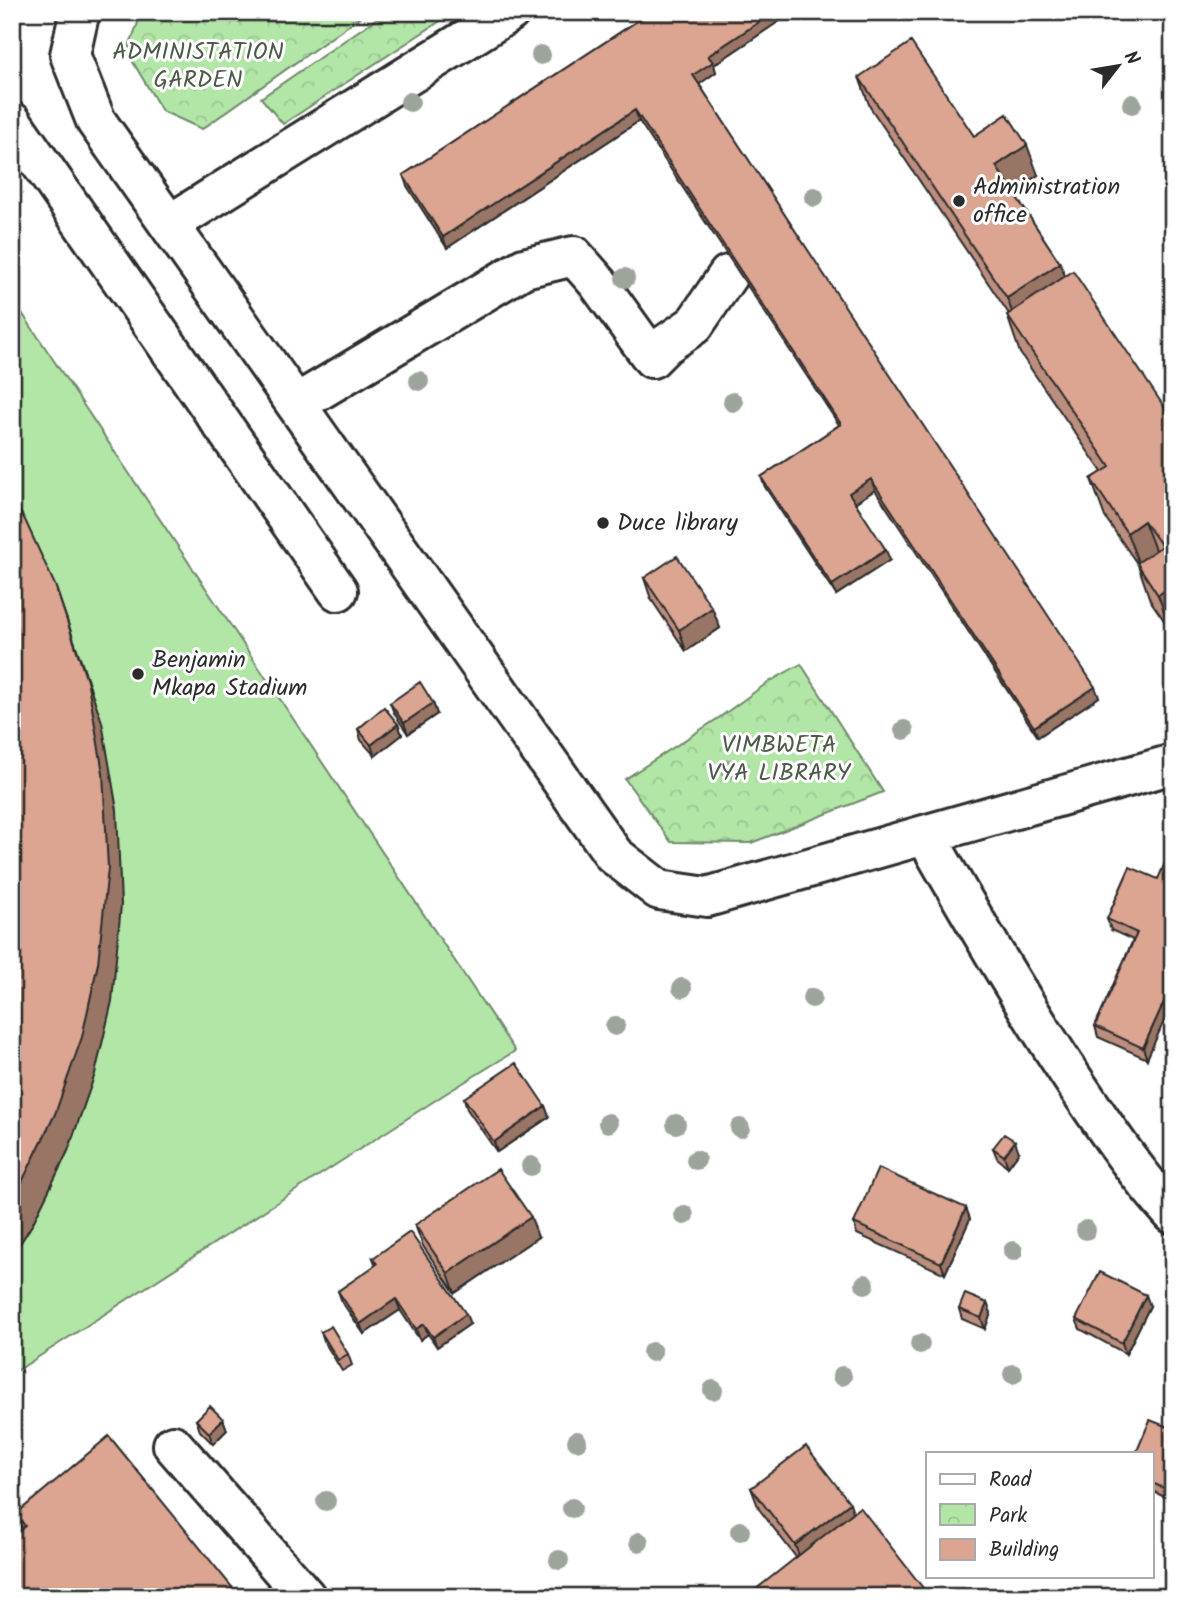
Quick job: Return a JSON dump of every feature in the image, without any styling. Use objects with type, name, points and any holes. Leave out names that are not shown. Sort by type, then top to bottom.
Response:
[{"type":"street","points":[[81,12],[70,55],[96,121],[614,856],[659,890],[707,897],[1173,764]]},
{"type":"street","points":[[170,224],[510,12]]},
{"type":"street","points":[[12,122],[338,591]]},
{"type":"street","points":[[296,404],[524,268],[574,256],[598,283],[652,358],[665,345],[694,325],[728,275]]},
{"type":"street","points":[[926,836],[986,942],[1048,1042],[1106,1128],[1173,1214]]},
{"type":"street","points":[[173,1445],[306,1597]]},
{"type":"green space","name":"ADMINISTATION GARDEN","points":[[142,12],[361,12],[363,15],[202,129],[162,111],[127,52]]},
{"type":"green space","points":[[386,12],[454,12],[283,124],[261,98]]},
{"type":"green space","name":"Benjamin Mkapa Stadium","points":[[12,298],[515,1051],[12,1374]]},
{"type":"green space","name":"VIMBWETA VYA LIBRARY","points":[[801,664],[883,792],[751,843],[671,842],[625,779],[767,683]]},
{"type":"building","points":[[651,12],[774,12],[708,56],[713,62],[693,75],[1095,687],[1034,727],[871,479],[849,493],[886,550],[832,585],[761,477],[841,424],[635,110],[443,237],[403,175]]},
{"type":"building","points":[[911,42],[974,136],[1007,114],[1027,145],[996,166],[1060,263],[1007,298],[859,77]]},
{"type":"building","points":[[1173,214],[1173,227],[1167,217]]},
{"type":"building","points":[[1073,271],[1173,420],[1173,585],[1158,595],[1137,563],[1162,546],[1144,521],[1127,533],[1091,479],[1110,467],[1007,315]]},
{"type":"building","points":[[12,499],[25,520],[55,585],[88,684],[103,773],[108,868],[98,963],[82,1037],[55,1114],[12,1198]]},
{"type":"building","points":[[677,556],[712,608],[679,630],[644,578]]},
{"type":"building","points":[[420,682],[433,703],[404,723],[390,703]]},
{"type":"building","points":[[384,707],[398,724],[371,745],[358,729]]},
{"type":"building","points":[[1173,845],[1173,982],[1143,1048],[1095,1026],[1137,933],[1107,919],[1130,867],[1158,879]]},
{"type":"building","points":[[516,1063],[545,1106],[494,1142],[464,1098]]},
{"type":"building","points":[[1004,1134],[1015,1141],[1004,1156],[993,1148]]},
{"type":"building","points":[[878,1168],[966,1208],[941,1263],[854,1223]]},
{"type":"building","points":[[498,1169],[531,1217],[448,1273],[415,1225]]},
{"type":"building","points":[[410,1232],[466,1314],[433,1337],[424,1324],[416,1329],[396,1299],[360,1324],[338,1291],[377,1264],[373,1258]]},
{"type":"building","points":[[1100,1272],[1146,1295],[1122,1343],[1076,1319]]},
{"type":"building","points":[[965,1294],[987,1303],[981,1318],[959,1309]]},
{"type":"building","points":[[331,1326],[348,1354],[338,1360],[321,1332]]},
{"type":"building","points":[[210,1406],[223,1419],[209,1433],[196,1420]]},
{"type":"building","points":[[1150,1420],[1173,1429],[1173,1492],[1154,1484],[1154,1452],[1136,1452]]},
{"type":"building","points":[[109,1436],[240,1597],[12,1597],[12,1538],[25,1526],[16,1514]]},
{"type":"building","points":[[806,1446],[850,1503],[795,1545],[751,1488]]},
{"type":"building","points":[[860,1507],[930,1597],[746,1597]]},
{"type":"place","name":"Administration office","points":[[959,201]]},
{"type":"place","name":"Duce library","points":[[603,523]]},
{"type":"place","name":"Benjamin Mkapa Stadium","points":[[138,674]]}]
